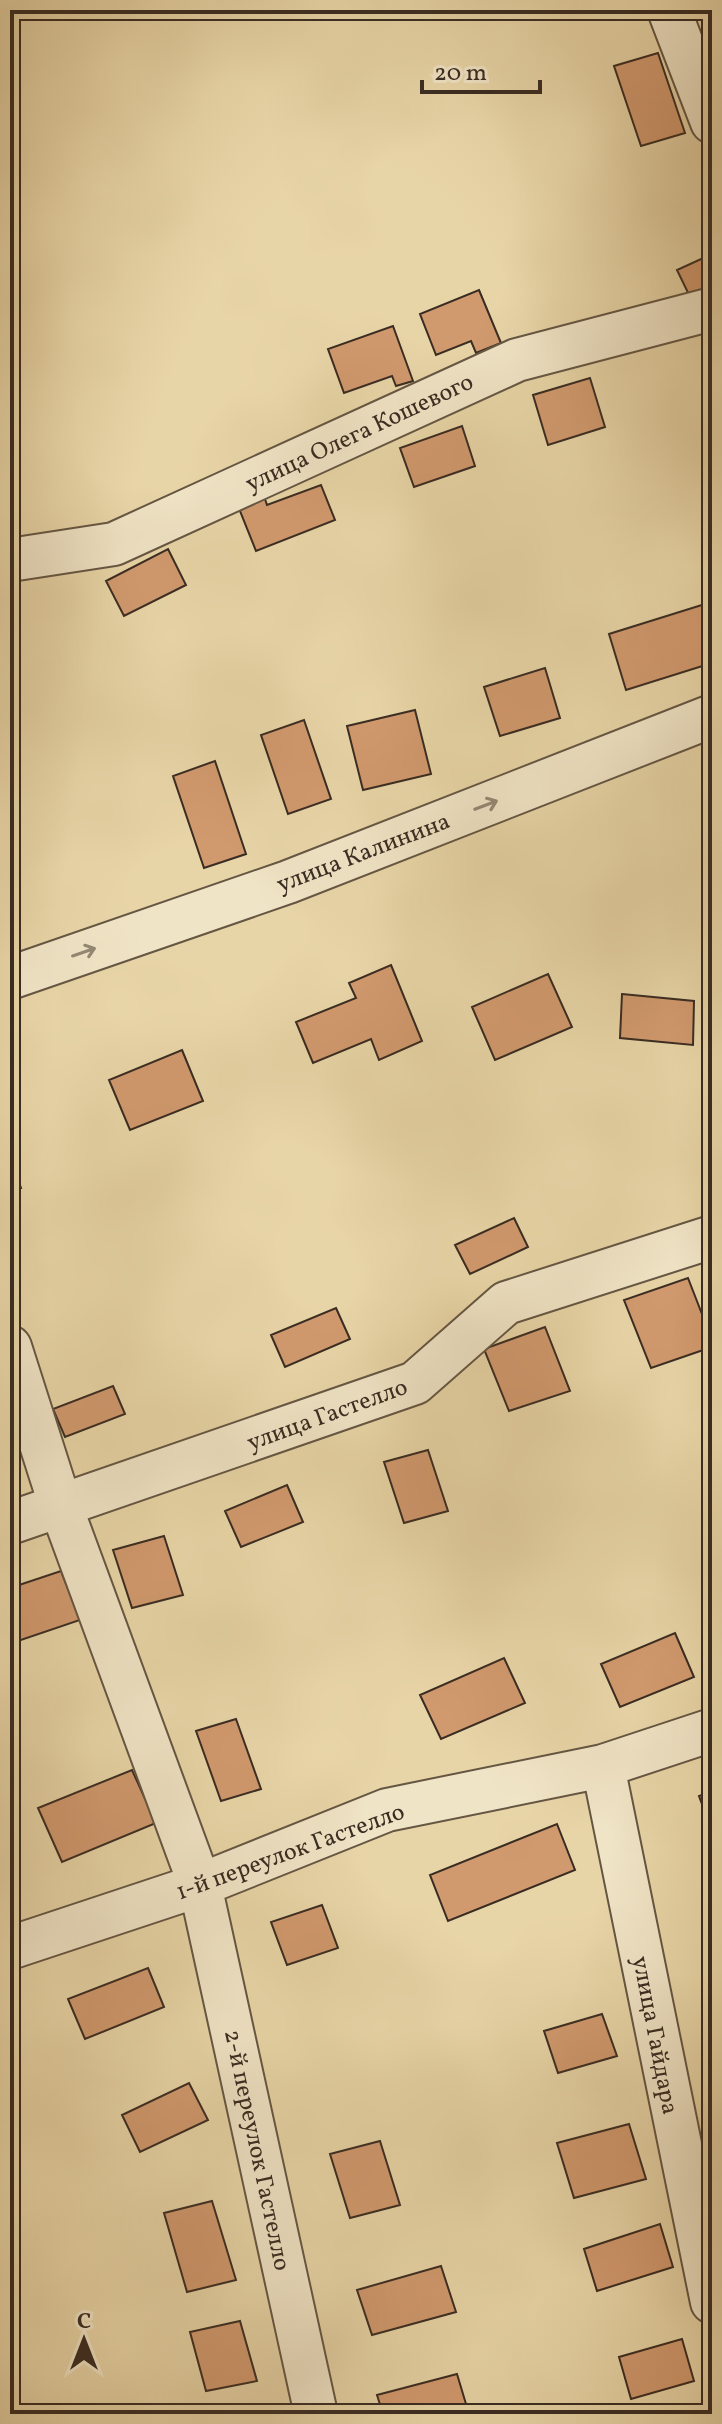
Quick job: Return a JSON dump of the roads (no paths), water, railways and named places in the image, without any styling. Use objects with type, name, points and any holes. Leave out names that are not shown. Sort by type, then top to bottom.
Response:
[{"type":"street","points":[[669,10],[712,122]]},
{"type":"street","name":"улица Олега Кошевого","points":[[10,560],[114,544],[517,360],[712,309]]},
{"type":"street","name":"улица Калинина","points":[[10,978],[288,882],[712,716]]},
{"type":"street","name":"улица Гастелло","points":[[10,1523],[415,1383],[506,1303],[712,1237]]},
{"type":"street","name":"2-й переулок Гастелло","points":[[10,1347],[61,1507],[200,1885],[316,2414]]},
{"type":"street","name":"1-й переулок Гастелло","points":[[10,1948],[200,1885],[387,1810],[603,1766],[712,1730]]},
{"type":"street","name":"улица Гайдара","points":[[603,1766],[696,2157],[712,2302]]}]
